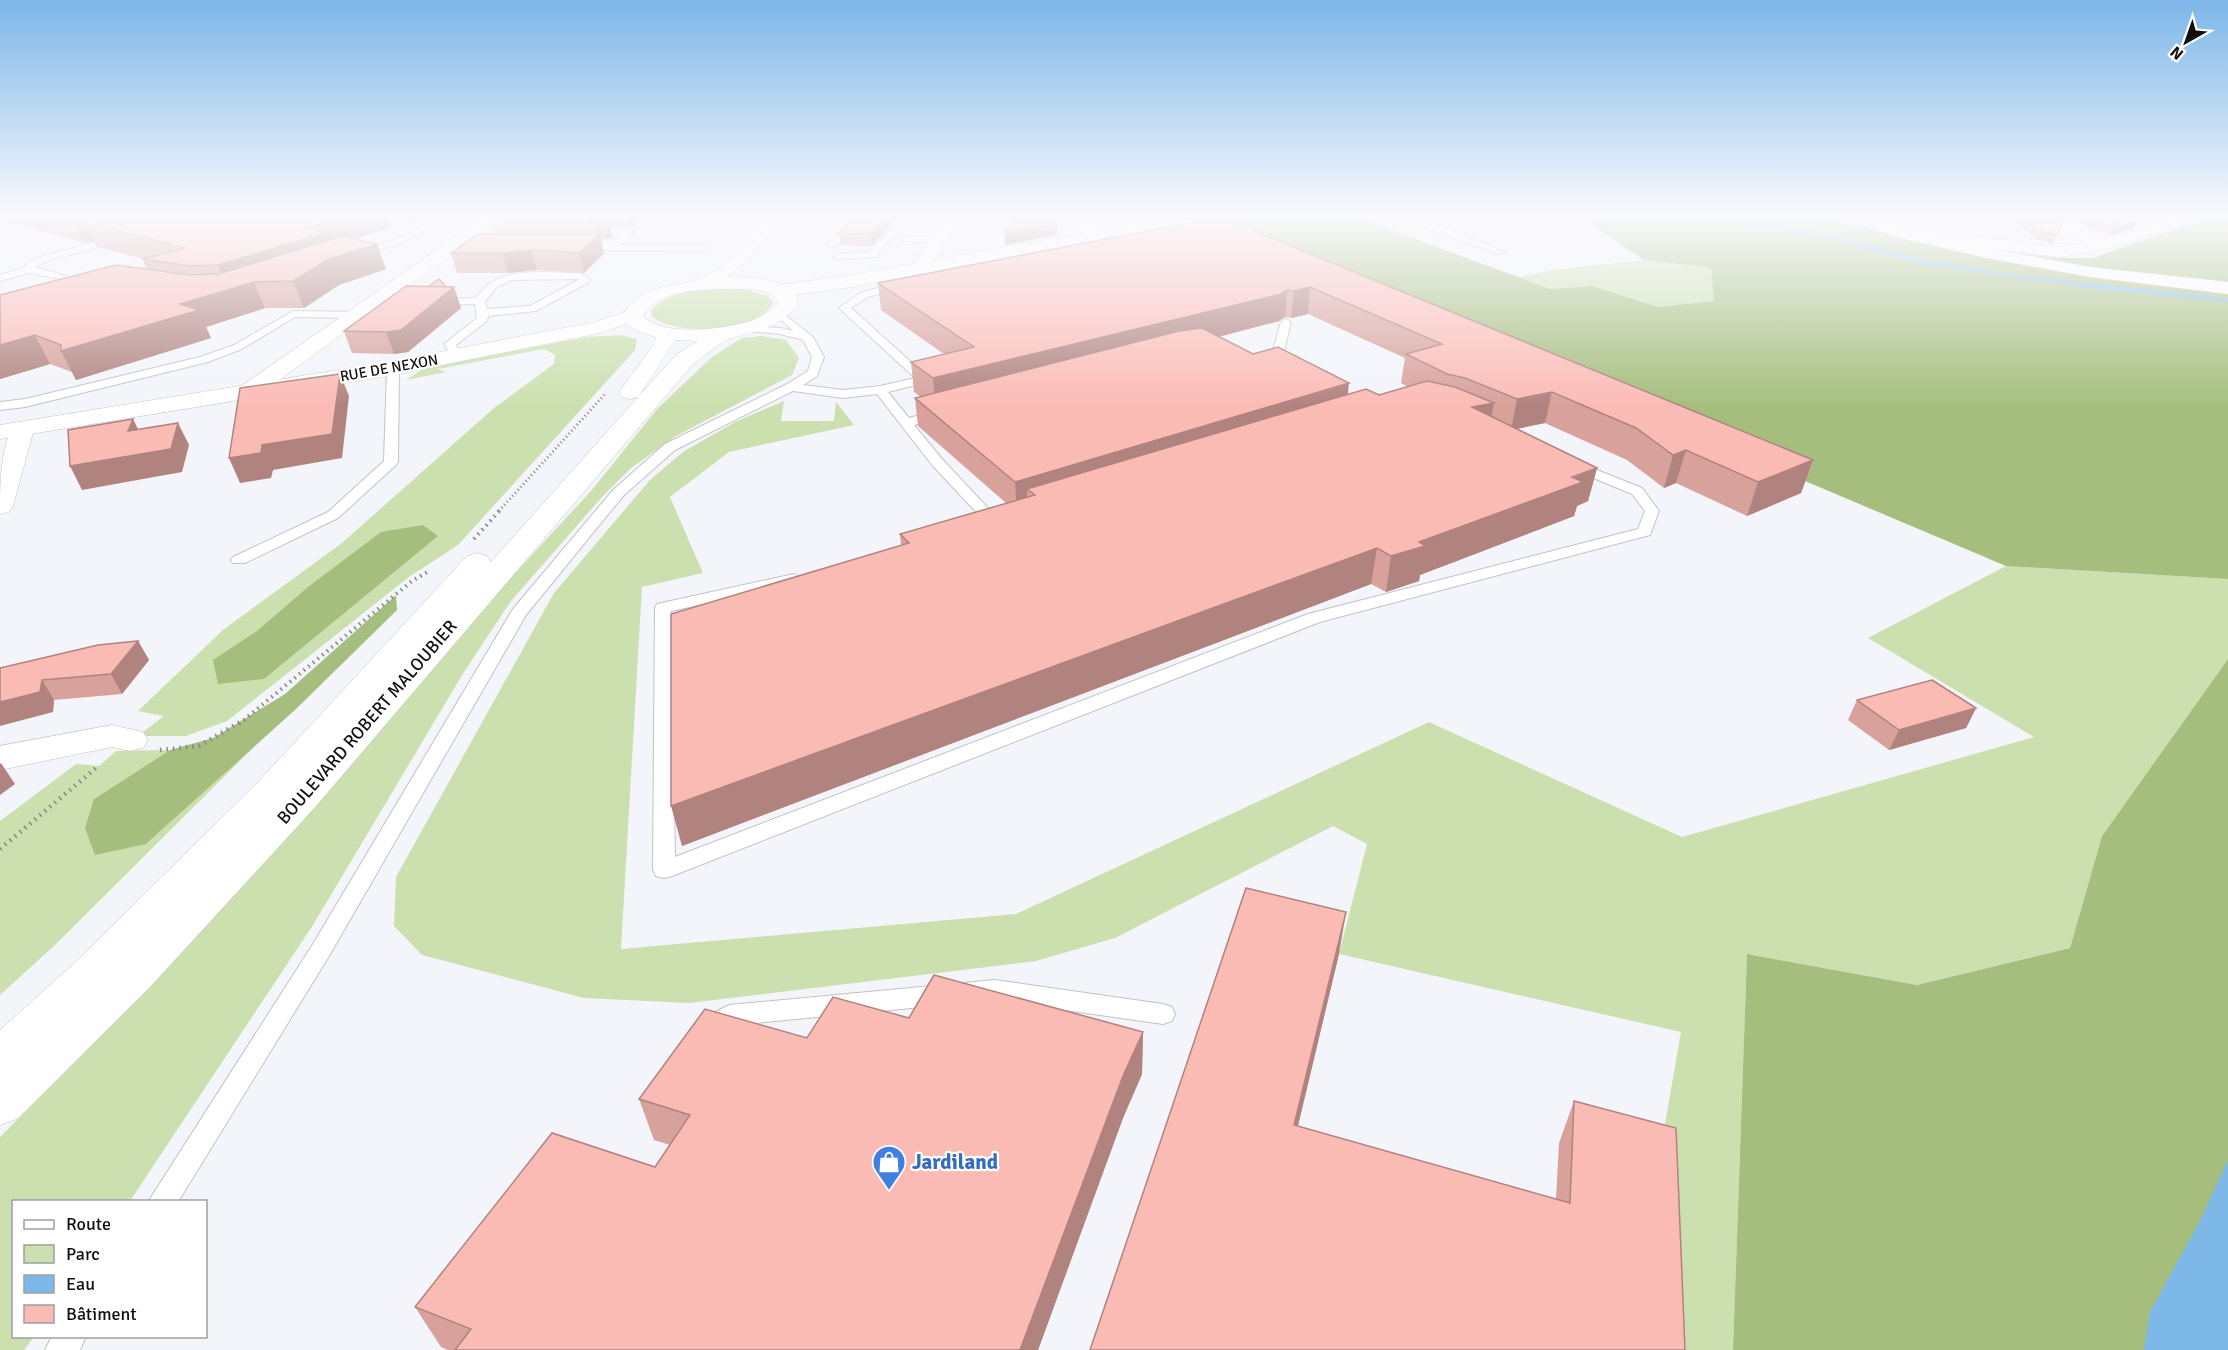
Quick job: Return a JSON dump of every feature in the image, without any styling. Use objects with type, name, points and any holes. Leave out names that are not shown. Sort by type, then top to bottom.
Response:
[{"type":"main road","points":[[248,392],[411,280]]},
{"type":"main road","points":[[702,284],[711,280]]},
{"type":"main road","points":[[761,280],[779,299]]},
{"type":"main road","points":[[736,331],[779,299],[858,280]]},
{"type":"main road","points":[[2159,280],[2228,288]]},
{"type":"main road","points":[[647,325],[637,307],[654,297],[680,288],[726,283],[779,299]]},
{"type":"main road","name":"RUE DE NEXON","points":[[11,431],[393,368],[600,327],[647,325],[684,335],[736,331]]},
{"type":"main road","name":"BOULEVARD ROBERT MALOUBIER","points":[[0,1059],[94,971],[273,789],[640,382],[663,346],[647,325]]},
{"type":"main road","name":"BOULEVARD ROBERT MALOUBIER","points":[[0,1104],[134,975],[304,796],[685,359],[736,331]]},
{"type":"main road","points":[[296,360],[305,382]]},
{"type":"main road","points":[[0,506],[11,431]]},
{"type":"main road","points":[[0,758],[112,736],[130,740]]},
{"type":"lane","points":[[457,355],[450,344],[483,319],[480,301],[482,295],[500,280]]},
{"type":"lane","points":[[482,313],[532,309],[585,280]]},
{"type":"lane","points":[[791,387],[843,394],[880,390],[924,379],[844,308],[864,295],[907,280]]},
{"type":"lane","points":[[163,1200],[321,950],[519,614],[618,493],[670,447],[791,387],[813,373],[818,357],[809,339],[779,299]]},
{"type":"lane","points":[[855,301],[891,299]]},
{"type":"lane","points":[[422,302],[480,301]]},
{"type":"lane","points":[[376,302],[399,302]]},
{"type":"lane","points":[[0,406],[25,403],[204,360],[238,346],[293,314],[358,315]]},
{"type":"lane","points":[[1275,361],[1287,322]]},
{"type":"lane","points":[[736,331],[781,331],[809,339]]},
{"type":"lane","points":[[239,560],[333,515],[391,462],[393,368]]},
{"type":"lane","points":[[880,390],[937,462],[996,526]]},
{"type":"lane","points":[[906,423],[951,411]]},
{"type":"lane","points":[[813,575],[663,609],[664,870],[1314,618],[1645,532],[1652,511],[1638,491],[1562,459]]},
{"type":"lane","points":[[694,1037],[729,1015],[995,990],[1163,1014]]},
{"type":"path","points":[[469,544],[608,391]]},
{"type":"path","points":[[0,849],[130,740],[160,750],[199,746],[236,726],[412,581],[431,570]]},
{"type":"green space","points":[[1329,280],[1526,280],[1550,289],[1592,286],[1658,307],[1714,301],[1712,280],[2228,280],[2228,579],[2006,566]]},
{"type":"green space","points":[[1523,280],[1712,280],[1715,301],[1658,307],[1592,286],[1550,289]]},
{"type":"green space","points":[[740,288],[768,296],[773,302],[766,312],[753,320],[716,328],[677,327],[651,315],[652,309],[661,302],[682,293],[705,289]]},
{"type":"green space","points":[[620,335],[637,339],[635,350],[458,545],[409,577],[227,721],[186,736],[138,736],[164,716],[138,711],[223,630],[342,543],[494,408],[554,364],[555,355],[544,349],[438,369],[446,372],[406,380],[424,368],[587,337]]},
{"type":"green space","points":[[762,336],[786,340],[799,358],[792,375],[676,436],[631,468],[602,497],[511,601],[464,672],[313,925],[131,1200],[12,1200],[12,1338],[33,1338],[24,1350],[0,1350],[0,1137],[83,1054],[277,849],[469,623],[591,491],[658,408],[712,357],[742,338]]},
{"type":"green space","points":[[784,401],[781,421],[834,421],[836,402],[854,425],[729,452],[670,497],[703,573],[642,587],[621,949],[1016,914],[1429,722],[1682,837],[2034,737],[1868,638],[2006,566],[2228,579],[2228,659],[2102,836],[2070,948],[1917,985],[1747,954],[1733,1350],[1661,1350],[1657,1170],[1681,1032],[1339,954],[1367,844],[1333,826],[1115,938],[1036,961],[689,1003],[584,998],[422,955],[394,926],[396,877],[554,593],[650,480],[683,452],[735,422]]},
{"type":"green space","points":[[423,525],[438,536],[264,679],[218,684],[213,660],[257,631],[308,587],[381,532]]},
{"type":"green space","points":[[396,595],[397,610],[296,709],[146,844],[95,855],[85,828],[94,799],[170,750],[213,738],[285,694]]},
{"type":"green space","points":[[2228,659],[2228,1350],[1733,1350],[1747,954],[1917,985],[2070,948],[2102,836]]},
{"type":"green space","points":[[263,738],[55,945],[0,995],[0,821],[76,764],[99,766],[116,751],[170,750],[94,799],[146,844]]},
{"type":"water","points":[[2034,280],[2059,280],[2223,298],[2228,299],[2228,302]]},
{"type":"water","points":[[2228,1160],[2228,1350],[2144,1350],[2150,1312],[2201,1219]]},
{"type":"building","points":[[58,280],[295,280],[254,282],[180,304],[199,310],[61,351],[61,345],[35,335],[0,345],[0,295]]},
{"type":"building","points":[[440,280],[446,287],[428,287]]},
{"type":"building","points":[[894,280],[1374,280],[1813,460],[1758,482],[1686,450],[1673,455],[1636,428],[1552,392],[1517,399],[1465,378],[1447,374],[1406,354],[1442,344],[1310,287],[1294,291],[1287,290],[1281,294],[933,378],[911,362],[974,347],[878,283]]},
{"type":"building","points":[[406,286],[454,287],[401,330],[344,331]]},
{"type":"building","points":[[1202,328],[1253,354],[1278,347],[1349,383],[1015,482],[915,398],[1179,331]]},
{"type":"building","points":[[340,374],[332,434],[262,445],[261,453],[229,458],[240,388]]},
{"type":"building","points":[[1427,381],[1455,387],[1494,403],[1472,407],[1597,468],[1572,477],[1583,482],[1419,542],[1425,546],[1391,556],[1377,548],[671,806],[671,614],[909,543],[900,534],[1035,495],[1027,489],[1366,389],[1379,395]]},
{"type":"building","points":[[133,419],[128,431],[178,423],[171,449],[70,466],[68,430]]},
{"type":"building","points":[[138,641],[111,674],[42,680],[40,692],[0,702],[0,668],[98,645]]},
{"type":"building","points":[[1932,680],[1976,708],[1899,730],[1857,700]]},
{"type":"building","points":[[1246,888],[1346,912],[1294,1125],[1570,1203],[1574,1101],[1676,1128],[1685,1350],[1090,1350]]},
{"type":"building","name":"Jardiland","points":[[934,975],[1143,1032],[1123,1076],[1020,1350],[455,1350],[471,1329],[415,1307],[552,1133],[655,1167],[690,1115],[639,1099],[705,1009],[807,1038],[833,997],[909,1018]]},
{"type":"place","name":"Jardiland","points":[[889,1191]]}]
